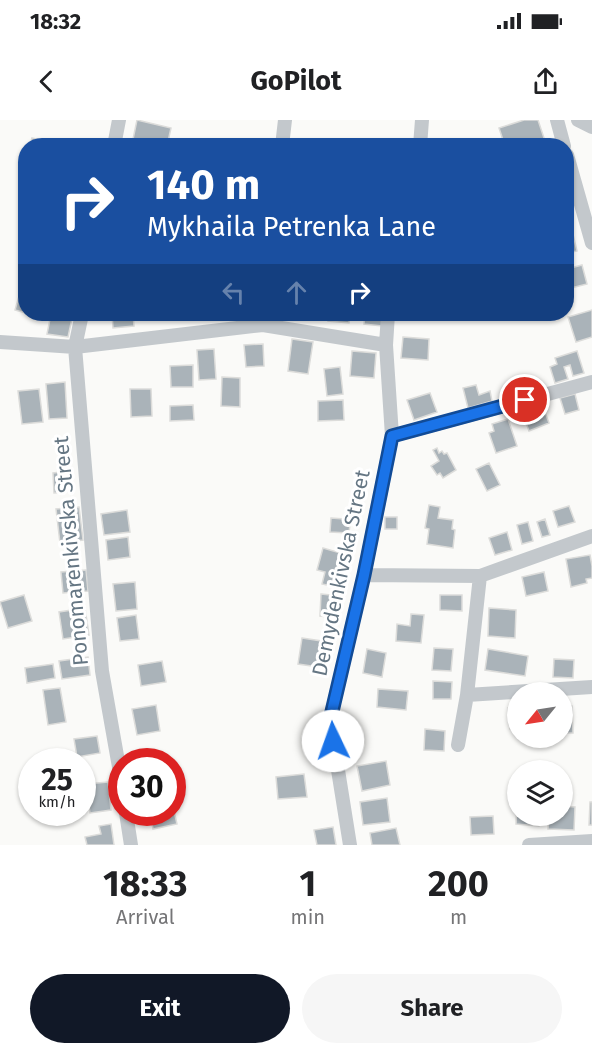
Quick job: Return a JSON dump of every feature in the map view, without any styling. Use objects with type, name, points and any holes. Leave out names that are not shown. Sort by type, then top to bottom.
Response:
[{"type":"street","points":[[116,138],[119,120]]},
{"type":"street","points":[[283,138],[285,120]]},
{"type":"street","points":[[421,138],[422,120]]},
{"type":"street","points":[[557,120],[562,138]]},
{"type":"street","points":[[578,120],[592,127]]},
{"type":"street","points":[[574,180],[592,243]]},
{"type":"street","name":"Ponomarenkivska Street","points":[[81,321],[75,347],[102,671],[116,748]]},
{"type":"street","points":[[0,342],[75,347],[250,321]]},
{"type":"street","points":[[273,321],[386,345]]},
{"type":"street","name":"Demydenkivska Street","points":[[350,845],[330,720],[364,575],[392,436],[386,345],[388,321]]},
{"type":"street","points":[[392,436],[592,382]]},
{"type":"street","points":[[364,575],[480,576],[592,536]]},
{"type":"street","points":[[458,745],[467,695],[480,576]]},
{"type":"street","points":[[467,695],[592,687]]},
{"type":"street","points":[[128,826],[130,845]]},
{"type":"street","points":[[529,845],[592,841]]},
{"type":"building","points":[[137,120],[171,128],[169,138],[133,138]]},
{"type":"building","points":[[524,120],[538,120],[544,138],[502,138],[499,128]]},
{"type":"building","points":[[582,265],[587,284],[574,287],[574,267]]},
{"type":"building","points":[[592,310],[592,337],[576,342],[569,321],[574,321],[574,315]]},
{"type":"building","points":[[50,321],[71,321],[68,337],[47,334]]},
{"type":"building","points":[[112,321],[134,321],[134,326],[113,328]]},
{"type":"building","points":[[364,321],[382,321],[382,326],[364,324]]},
{"type":"building","points":[[403,337],[429,339],[428,360],[401,358]]},
{"type":"building","points":[[292,339],[313,342],[308,374],[288,371]]},
{"type":"building","points":[[263,344],[264,366],[246,367],[244,345]]},
{"type":"building","points":[[214,349],[216,379],[199,380],[197,350]]},
{"type":"building","points":[[352,351],[376,353],[374,378],[350,376]]},
{"type":"building","points":[[577,351],[584,373],[573,376],[570,365],[564,367],[568,379],[555,383],[550,367],[557,364],[555,358]]},
{"type":"building","points":[[193,365],[193,387],[171,387],[170,366]]},
{"type":"building","points":[[340,367],[343,394],[327,396],[324,369]]},
{"type":"building","points":[[222,377],[240,378],[240,407],[221,406]]},
{"type":"building","points":[[65,382],[67,418],[49,419],[46,384]]},
{"type":"building","points":[[476,385],[479,395],[490,391],[492,401],[468,408],[463,388]]},
{"type":"building","points":[[39,389],[43,422],[22,424],[18,391]]},
{"type":"building","points":[[130,389],[151,389],[152,416],[131,417]]},
{"type":"building","points":[[430,393],[437,412],[414,420],[407,400]]},
{"type":"building","points":[[575,394],[579,410],[565,414],[560,398]]},
{"type":"building","points":[[343,400],[344,420],[318,421],[318,401]]},
{"type":"building","points":[[541,401],[549,423],[529,431],[521,409]]},
{"type":"building","points":[[193,405],[194,420],[170,421],[170,406]]},
{"type":"building","points":[[508,419],[517,446],[496,453],[489,433],[494,431],[492,424]]},
{"type":"building","points":[[437,448],[439,453],[442,451],[444,454],[447,453],[456,470],[443,478],[440,473],[437,475],[431,466],[439,461],[433,450]]},
{"type":"building","points":[[489,463],[500,485],[487,491],[476,469]]},
{"type":"building","points":[[71,471],[72,492],[54,493],[53,473]]},
{"type":"building","points":[[429,505],[440,507],[438,518],[453,520],[452,529],[455,530],[453,548],[427,544],[429,529],[425,528]]},
{"type":"building","points":[[569,506],[575,522],[558,527],[553,511]]},
{"type":"building","points":[[79,507],[83,540],[60,543],[56,509]]},
{"type":"building","points":[[127,510],[130,532],[104,535],[101,514]]},
{"type":"building","points":[[385,517],[397,517],[397,529],[385,529]]},
{"type":"building","points":[[331,518],[344,519],[343,523],[350,524],[349,533],[330,532]]},
{"type":"building","points":[[545,519],[550,535],[542,537],[537,522]]},
{"type":"building","points":[[528,522],[533,541],[522,544],[517,525]]},
{"type":"building","points":[[507,532],[512,550],[495,555],[489,538]]},
{"type":"building","points":[[128,537],[130,557],[108,560],[106,540]]},
{"type":"building","points":[[323,548],[344,554],[338,575],[344,576],[341,588],[322,584],[325,572],[317,570]]},
{"type":"building","points":[[590,555],[592,578],[586,579],[587,583],[571,587],[566,559]]},
{"type":"building","points":[[86,570],[88,591],[63,593],[61,572]]},
{"type":"building","points":[[544,572],[548,591],[526,596],[522,577]]},
{"type":"building","points":[[135,582],[137,609],[116,611],[113,584]]},
{"type":"building","points":[[321,594],[340,596],[339,618],[320,616]]},
{"type":"building","points":[[24,595],[32,621],[8,628],[0,602]]},
{"type":"building","points":[[440,595],[462,595],[462,611],[440,610]]},
{"type":"building","points":[[85,608],[89,635],[63,639],[59,612]]},
{"type":"building","points":[[489,608],[516,610],[515,638],[488,636]]},
{"type":"building","points":[[411,614],[424,615],[421,643],[396,641],[397,624],[410,626]]},
{"type":"building","points":[[136,615],[139,639],[120,641],[117,618]]},
{"type":"building","points":[[302,638],[328,642],[325,668],[298,664]]},
{"type":"building","points":[[434,648],[453,649],[451,671],[432,670]]},
{"type":"building","points":[[367,649],[386,653],[382,677],[363,673]]},
{"type":"building","points":[[488,649],[528,656],[525,676],[485,670]]},
{"type":"building","points":[[88,657],[90,675],[62,679],[59,661]]},
{"type":"building","points":[[554,659],[574,660],[573,678],[553,677]]},
{"type":"building","points":[[162,661],[166,682],[141,686],[138,665]]},
{"type":"building","points":[[53,664],[55,678],[27,683],[25,668]]},
{"type":"building","points":[[433,681],[452,682],[451,699],[433,699]]},
{"type":"building","points":[[60,688],[66,722],[48,725],[43,690]]},
{"type":"building","points":[[378,689],[408,691],[406,710],[377,707]]},
{"type":"building","points":[[156,705],[160,731],[137,735],[132,709]]},
{"type":"building","points":[[425,729],[445,731],[444,751],[424,750]]},
{"type":"building","points":[[97,736],[100,753],[96,754],[96,748],[76,748],[74,739]]},
{"type":"building","points":[[386,761],[390,785],[362,791],[357,766]]},
{"type":"building","points":[[304,774],[307,797],[278,799],[276,777]]},
{"type":"building","points":[[108,782],[108,810],[96,812],[96,783]]},
{"type":"building","points":[[387,798],[390,822],[363,825],[360,802]]},
{"type":"building","points":[[590,802],[592,802],[592,825],[589,825]]},
{"type":"building","points":[[573,807],[575,807],[574,830],[548,829],[548,826],[573,826]]},
{"type":"building","points":[[493,816],[494,834],[471,835],[470,817]]},
{"type":"building","points":[[99,826],[111,826],[114,845],[87,845],[85,837],[101,834]]},
{"type":"building","points":[[333,827],[336,845],[317,845],[314,830]]},
{"type":"building","points":[[396,828],[400,845],[372,845],[370,833]]},
{"type":"route","points":[[333,741],[330,720],[364,575],[392,436],[525,400]]}]
